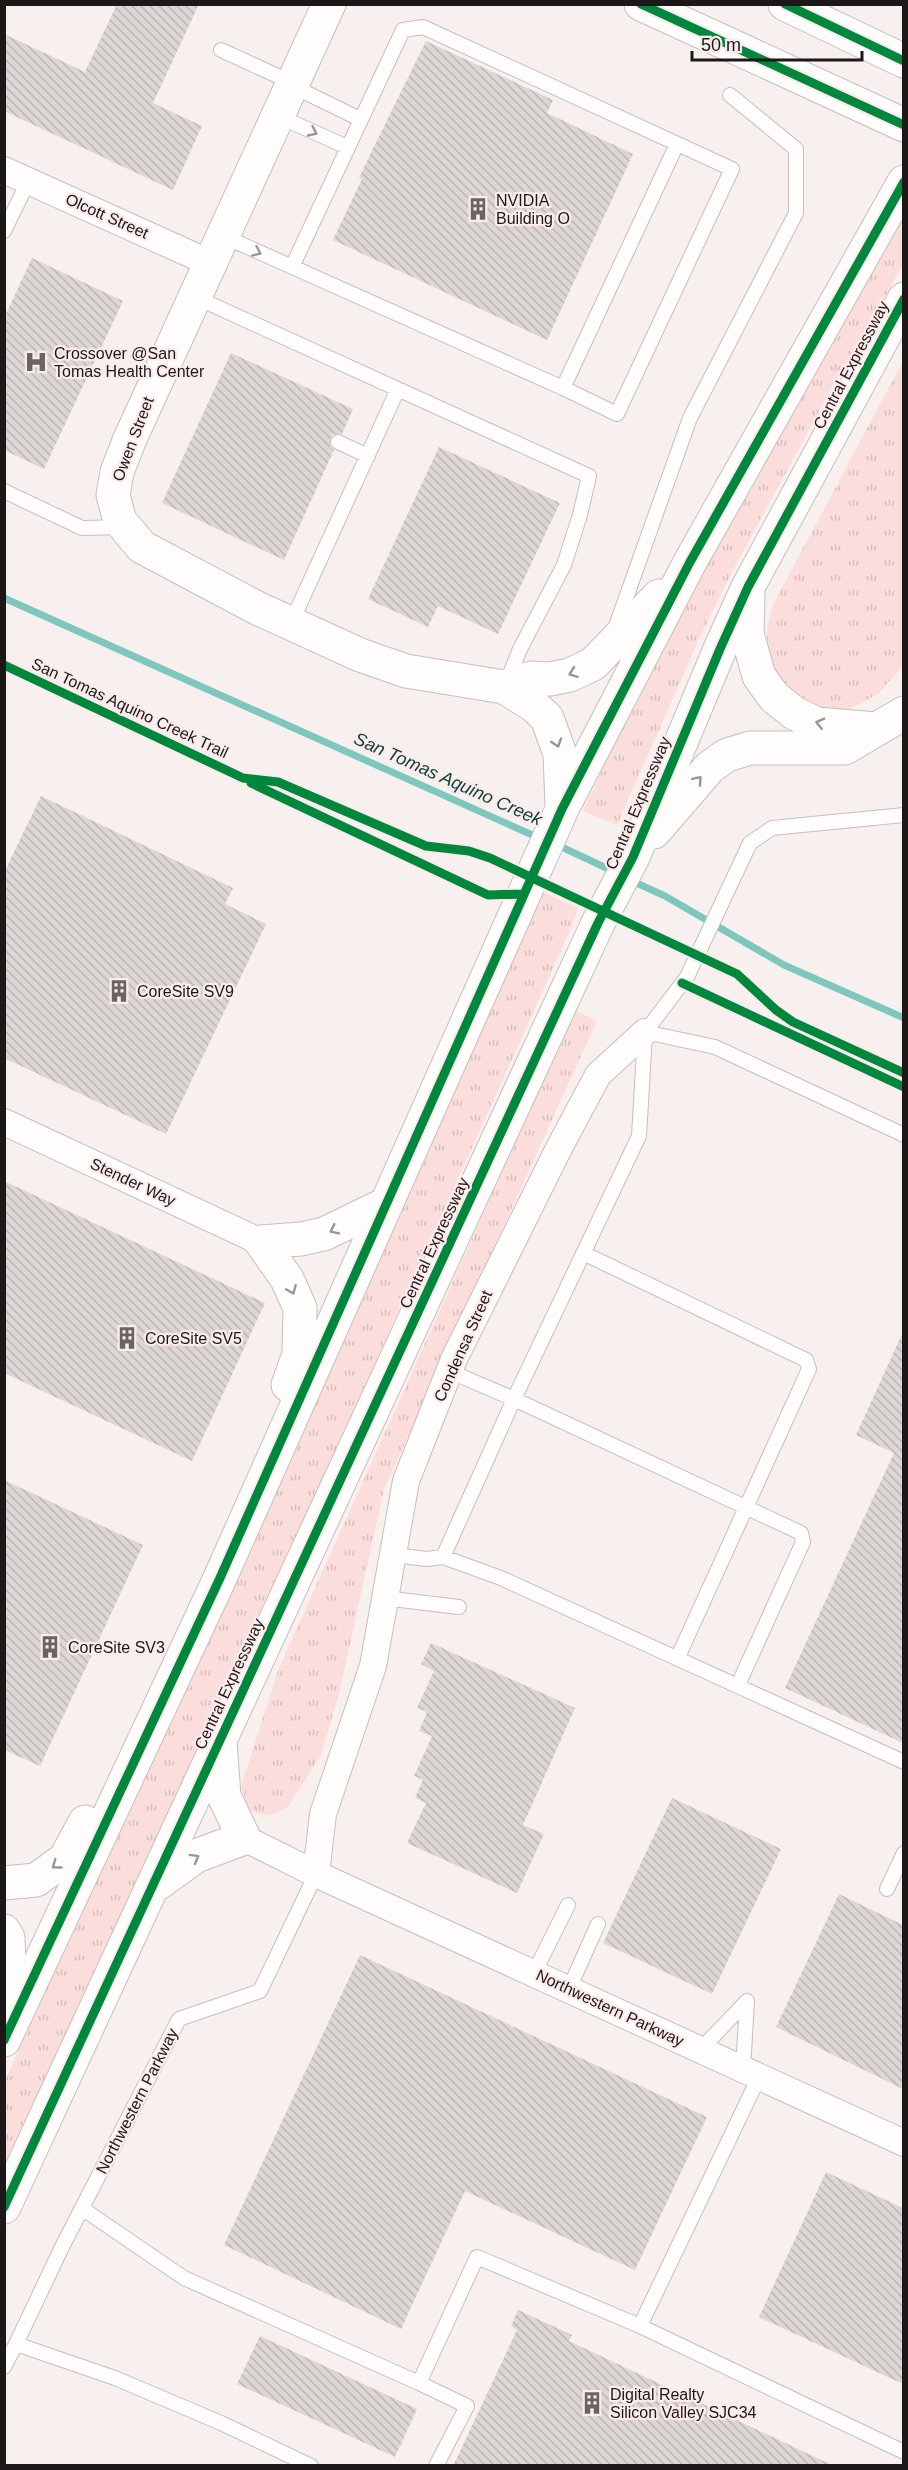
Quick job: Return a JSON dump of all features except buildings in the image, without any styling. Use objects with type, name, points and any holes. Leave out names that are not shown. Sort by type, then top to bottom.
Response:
[{"type":"highway","name":"Owen Street","points":[[329,4],[129,441],[117,472],[113,495],[120,521],[125,527],[142,547],[172,565],[360,655],[406,671],[504,687]]},
{"type":"highway","points":[[641,4],[903,125]]},
{"type":"highway","points":[[785,4],[903,61]]},
{"type":"highway","points":[[4,2040],[220,1578],[562,809],[690,562],[898,191]]},
{"type":"highway","name":"Central Expressway","points":[[4,2207],[598,923],[633,857],[748,587],[903,299]]},
{"type":"highway","points":[[504,687],[531,678],[550,679],[570,675],[593,664],[690,562]]},
{"type":"highway","points":[[748,587],[747,634],[759,676],[774,697],[794,713],[818,724],[891,721]]},
{"type":"highway","points":[[504,687],[533,705],[547,718],[560,754],[562,809]]},
{"type":"highway","points":[[633,857],[710,767],[727,755],[750,748],[845,748],[891,721]]},
{"type":"highway","points":[[261,1242],[301,1239],[324,1234],[386,1204]]},
{"type":"highway","points":[[4,1883],[36,1880],[65,1859],[220,1578],[299,1354],[300,1308],[287,1279],[261,1242]]},
{"type":"highway","points":[[151,1888],[196,1856],[244,1839],[224,1796],[220,1739]]},
{"type":"highway","points":[[4,1931],[8,1938],[10,1987],[4,2001]]},
{"type":"street","name":"Olcott Street","points":[[4,170],[216,250]]},
{"type":"street","name":"Condensa Street","points":[[316,1874],[323,1814],[373,1666],[406,1481],[449,1371],[558,1149],[598,1075],[645,1032]]},
{"type":"street","name":"Stender Way","points":[[4,1122],[261,1242]]},
{"type":"street","name":"Northwestern Parkway","points":[[244,1839],[903,2144]]},
{"type":"lane","points":[[216,250],[292,267],[617,414],[732,169],[423,27],[403,30],[292,267]]},
{"type":"lane","points":[[221,50],[360,118]]},
{"type":"lane","points":[[608,650],[690,418],[796,213],[796,149],[730,95]]},
{"type":"lane","points":[[278,116],[347,147]]},
{"type":"lane","points":[[563,388],[677,144]]},
{"type":"lane","points":[[4,231],[28,180]]},
{"type":"lane","points":[[195,297],[589,476],[580,515],[564,565],[520,649],[504,687]]},
{"type":"lane","points":[[291,623],[398,389]]},
{"type":"lane","points":[[338,442],[368,456]]},
{"type":"lane","points":[[4,491],[82,528],[125,527]]},
{"type":"lane","name":"Condensa Street","points":[[645,1032],[687,977],[736,873],[747,838],[772,828],[903,815]]},
{"type":"lane","points":[[443,1557],[514,1400],[639,1136],[645,1032],[715,1047],[903,1135]]},
{"type":"lane","points":[[583,1252],[806,1360],[809,1370],[678,1657]]},
{"type":"lane","points":[[449,1371],[801,1533],[803,1542],[738,1685]]},
{"type":"lane","points":[[393,1555],[443,1557],[501,1578],[678,1657],[903,1762]]},
{"type":"lane","points":[[384,1598],[459,1607]]},
{"type":"lane","points":[[887,1889],[903,1853]]},
{"type":"lane","name":"Northwestern Parkway","points":[[4,2367],[62,2247],[179,2019],[260,1991],[316,1874]]},
{"type":"lane","points":[[534,1973],[568,1905]]},
{"type":"lane","points":[[569,1989],[598,1924]]},
{"type":"lane","points":[[640,2326],[751,2073],[747,2001],[700,2050]]},
{"type":"lane","points":[[83,2209],[184,2278],[467,2406],[436,2466]]},
{"type":"lane","points":[[419,2383],[477,2257],[640,2326],[903,2452]]},
{"type":"lane","points":[[16,2344],[115,2378],[310,2466]]},
{"type":"lane","points":[[277,2466],[283,2452]]},
{"type":"green space","points":[[903,213],[903,265],[830,391],[730,576],[699,639],[617,825],[583,811],[635,700],[741,498]]},
{"type":"green space","points":[[903,361],[903,666],[878,694],[848,710],[808,706],[783,685],[767,653],[767,627],[774,603]]},
{"type":"green space","points":[[543,892],[578,908],[573,924],[5,2183],[5,2081]]},
{"type":"green space","points":[[575,1010],[597,1021],[384,1489],[339,1694],[321,1755],[288,1807],[269,1816],[248,1810],[241,1786],[279,1668]]},
{"type":"waterway","name":"San Tomas Aquino Creek","points":[[4,598],[539,838]]},
{"type":"waterway","name":"San Tomas Aquino Creek","points":[[555,844],[615,872]]},
{"type":"waterway","name":"San Tomas Aquino Creek","points":[[630,880],[665,896],[784,965],[904,1018]]},
{"type":"cycle path","points":[[641,4],[904,125]]},
{"type":"cycle path","points":[[785,4],[904,61]]},
{"type":"cycle path","points":[[4,2040],[220,1578],[562,809],[690,562],[904,182]]},
{"type":"cycle path","points":[[4,2207],[598,923],[633,857],[748,587],[904,299]]},
{"type":"cycle path","name":"San Tomas Aquino Creek Trail","points":[[4,665],[243,778],[278,782],[426,846],[469,851],[490,858],[737,974],[776,1010],[793,1022],[904,1073]]},
{"type":"cycle path","points":[[251,783],[488,895],[523,894]]},
{"type":"cycle path","points":[[682,983],[904,1087]]},
{"type":"place","name":"NVIDIA Building O","points":[[478,209]]},
{"type":"place","name":"Crossover @San Tomas Health Center","points":[[36,362]]},
{"type":"place","name":"CoreSite SV9","points":[[119,991]]},
{"type":"place","name":"CoreSite SV5","points":[[127,1338]]},
{"type":"place","name":"CoreSite SV3","points":[[50,1647]]},
{"type":"place","name":"Digital Realty Silicon Valley SJC34","points":[[592,2403]]}]
